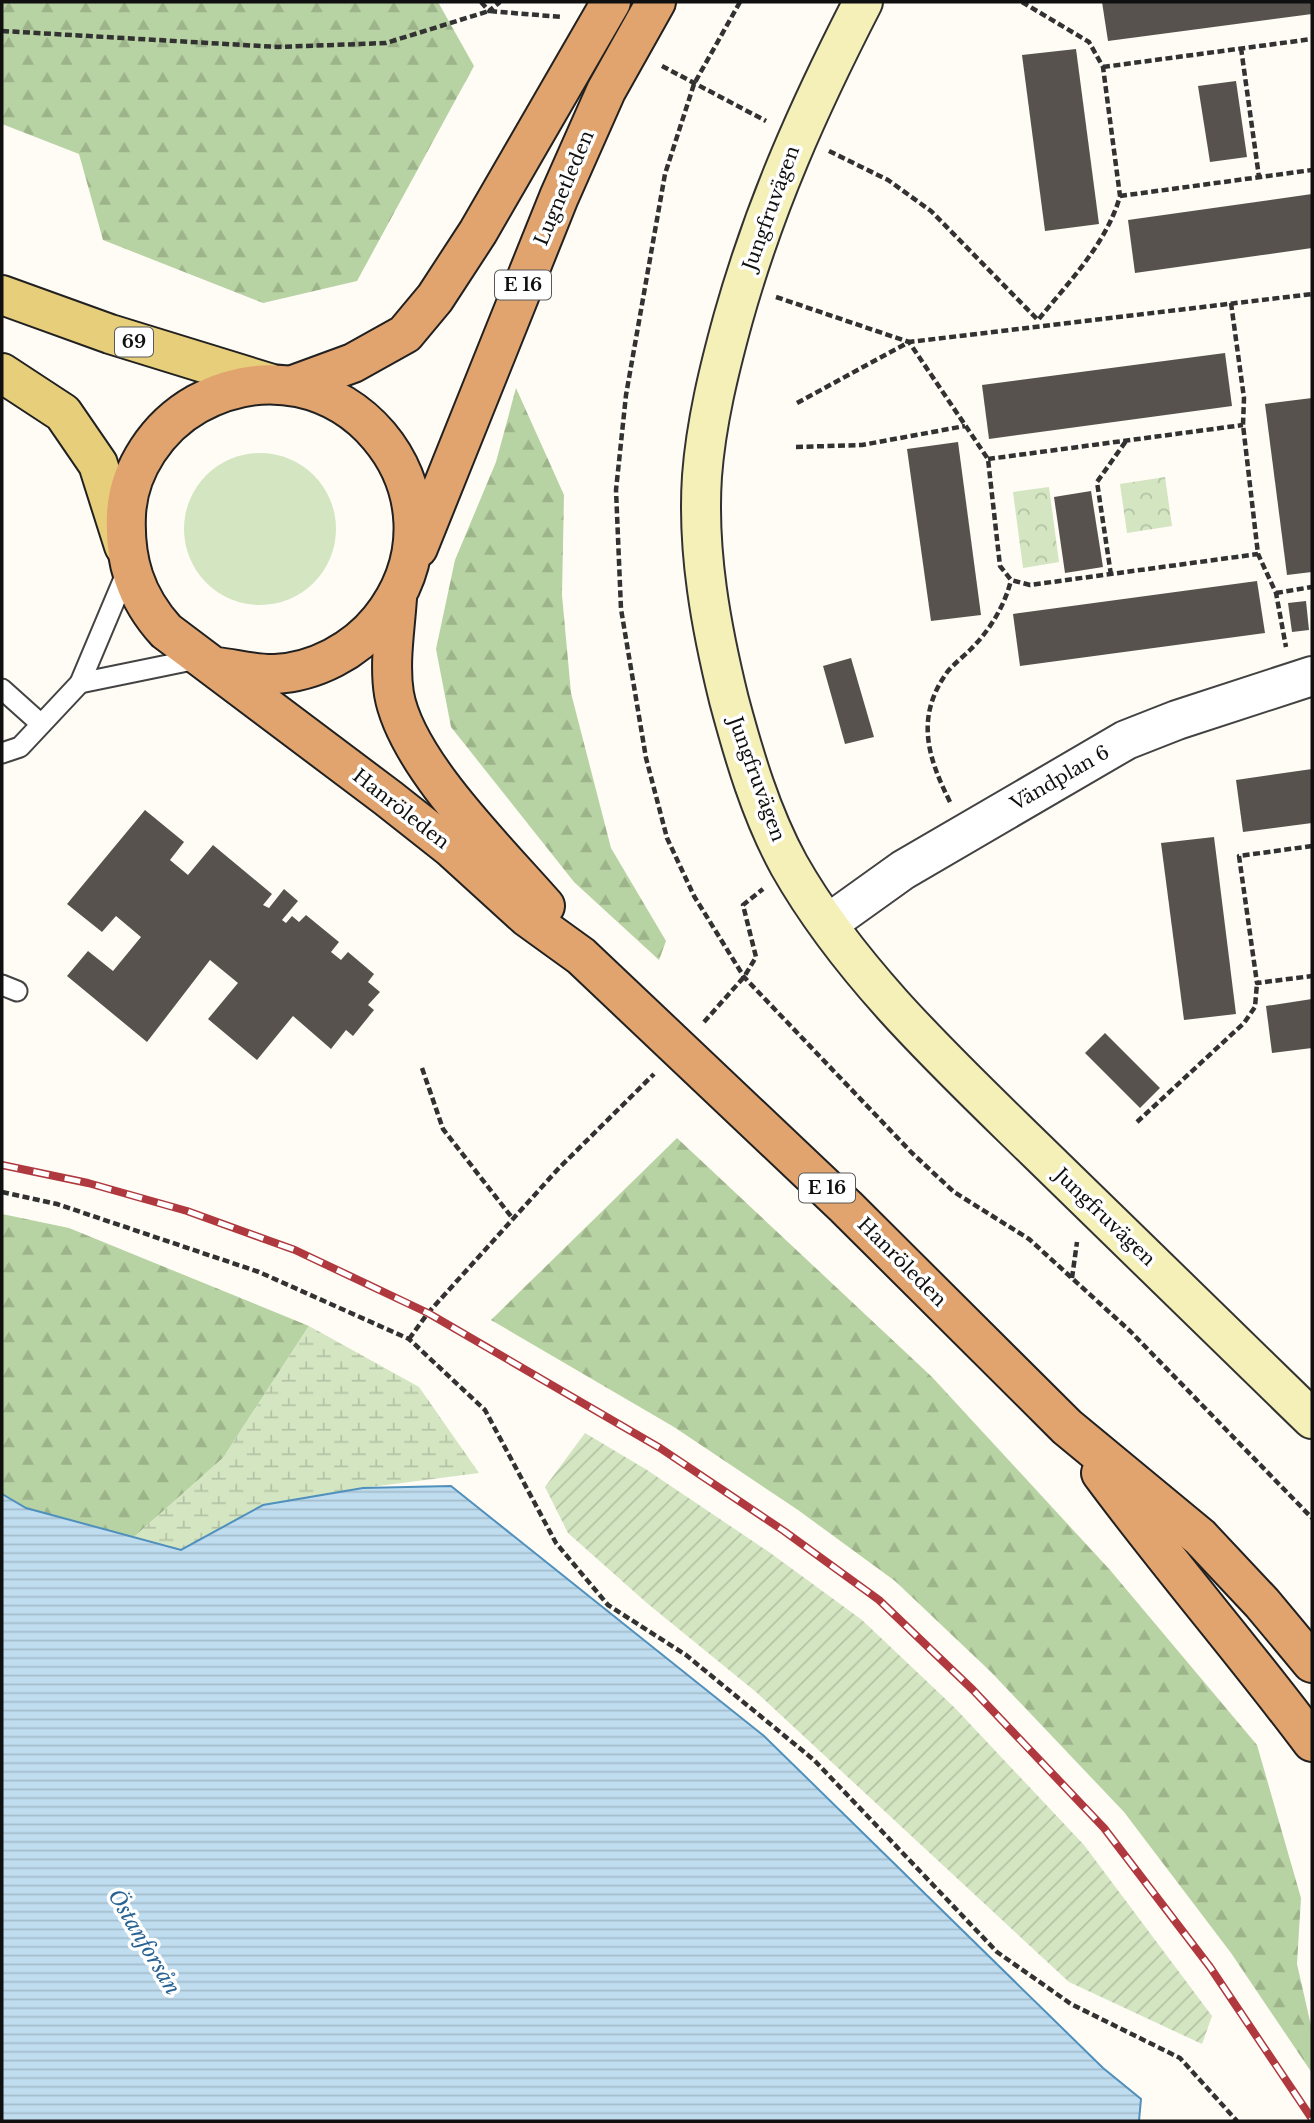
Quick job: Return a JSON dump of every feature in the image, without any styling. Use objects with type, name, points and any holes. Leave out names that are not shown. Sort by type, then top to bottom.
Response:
[{"type":"highway","points":[[127,555],[127,497],[145,452],[178,415],[221,391],[281,384],[353,363],[405,334],[435,299],[478,232],[611,2]]},
{"type":"highway","name":"Lugnetleden","points":[[402,587],[559,197],[606,90],[656,2]]},
{"type":"highway","name":"E 16","points":[[281,384],[333,398],[368,421],[394,454],[410,493],[413,524],[402,587]]},
{"type":"highway","name":"E 16","points":[[127,555],[134,583],[153,616],[166,631],[210,662]]},
{"type":"highway","points":[[210,662],[275,674],[323,663],[366,637],[402,587]]},
{"type":"highway","name":"Hanröleden","points":[[402,587],[392,674],[394,694],[408,737],[437,777],[547,908],[581,956]]},
{"type":"highway","name":"Hanröleden","points":[[210,662],[450,847],[527,917],[581,956],[846,1207],[1067,1427],[1200,1537],[1312,1663]]},
{"type":"highway","name":"Hanröleden","points":[[1067,1427],[1162,1557],[1312,1742]]},
{"type":"main road","name":"69","points":[[2,295],[110,334],[281,384]]},
{"type":"main road","points":[[2,373],[63,413],[98,464],[127,555]]},
{"type":"street","name":"Jungfruvägen","points":[[863,2],[820,86],[772,194],[719,368],[702,477],[704,556],[714,640],[740,740],[766,817],[790,866],[879,990],[919,1033],[1312,1419]]},
{"type":"street","name":"Vändplan 6","points":[[829,923],[904,870],[1126,740],[1302,679]]},
{"type":"lane","points":[[11,750],[41,724],[80,683],[127,555]]},
{"type":"lane","points":[[80,683],[210,662]]},
{"type":"lane","points":[[2,689],[41,724]]},
{"type":"path","points":[[481,2],[489,11],[565,18]]},
{"type":"path","points":[[2,31],[278,47],[386,43],[489,11],[500,2]]},
{"type":"path","points":[[740,2],[694,84],[665,174],[626,394],[616,490],[621,609],[646,758],[667,838],[694,896],[744,977],[912,1153],[954,1192],[1029,1239],[1130,1331],[1312,1518]]},
{"type":"path","points":[[1022,2],[1089,42],[1103,66],[1120,196],[1115,214],[1091,252],[1038,320]]},
{"type":"path","points":[[1103,66],[1312,39]]},
{"type":"path","points":[[1241,48],[1259,177]]},
{"type":"path","points":[[653,62],[773,124]]},
{"type":"path","points":[[818,145],[888,180],[931,211],[1043,326]]},
{"type":"path","points":[[1120,196],[1312,170]]},
{"type":"path","points":[[797,403],[909,342],[1312,294]]},
{"type":"path","points":[[770,295],[909,342],[988,459],[1000,566],[1011,580],[1030,585],[1258,554]]},
{"type":"path","points":[[1231,303],[1244,398],[1243,425],[1258,554],[1276,593],[1302,679]]},
{"type":"path","points":[[988,459],[1243,425]]},
{"type":"path","points":[[796,447],[862,446],[965,426]]},
{"type":"path","points":[[1111,575],[1097,482],[1104,467],[1126,441]]},
{"type":"path","points":[[966,834],[929,754],[926,721],[948,672],[974,646],[1006,601],[1011,580]]},
{"type":"path","points":[[1276,593],[1312,587]]},
{"type":"path","points":[[1137,1122],[1244,1023],[1255,1007],[1257,983],[1238,856],[1312,846]]},
{"type":"path","points":[[696,1030],[744,977],[756,957],[743,905],[790,866]]},
{"type":"path","points":[[1257,983],[1312,976]]},
{"type":"path","points":[[422,1068],[443,1129],[513,1219]]},
{"type":"path","points":[[409,1339],[428,1313],[559,1168],[660,1069]]},
{"type":"path","points":[[2,1192],[57,1204],[259,1272],[409,1339],[485,1410],[556,1543],[608,1605],[686,1655],[814,1760],[997,1952],[1071,2004],[1180,2058],[1237,2121]]},
{"type":"green space","points":[[2,2],[438,2],[474,66],[357,281],[263,303],[103,240],[79,154],[2,124]]},
{"type":"green space","points":[[516,388],[564,495],[562,595],[571,693],[611,848],[666,941],[659,960],[574,882],[451,727],[436,649],[455,560],[496,462]]},
{"type":"green space","points":[[260,453],[289,459],[314,475],[330,500],[336,529],[330,558],[314,583],[289,599],[260,605],[231,599],[206,583],[190,558],[184,529],[190,500],[206,475],[231,459]]},
{"type":"green space","points":[[1165,477],[1172,526],[1127,533],[1120,484]]},
{"type":"green space","points":[[1049,487],[1059,562],[1023,568],[1013,492]]},
{"type":"green space","points":[[677,1138],[932,1377],[1110,1570],[1257,1745],[1301,1898],[1297,1964],[1312,2030],[1312,2073],[1231,1953],[1124,1812],[991,1672],[895,1581],[798,1510],[674,1427],[491,1320]]},
{"type":"green space","points":[[2,1214],[69,1228],[309,1326],[223,1458],[134,1537],[26,1508],[2,1494]]},
{"type":"green space","points":[[309,1326],[419,1387],[479,1473],[363,1488],[263,1505],[181,1550],[134,1537],[223,1458]]},
{"type":"green space","points":[[585,1433],[647,1470],[769,1552],[862,1620],[955,1708],[1084,1845],[1212,2016],[1202,2044],[1069,1982],[756,1692],[648,1604],[568,1533],[545,1487]]},
{"type":"water","name":"Östanforsån","points":[[451,1486],[764,1736],[1103,2068],[1141,2099],[1139,2121],[2,2121],[2,1494],[26,1508],[181,1550],[263,1505],[363,1488]]},
{"type":"building","points":[[1102,2],[1312,2],[1312,14],[1108,41]]},
{"type":"building","points":[[1076,49],[1099,224],[1045,231],[1022,55]]},
{"type":"building","points":[[1236,81],[1247,157],[1210,162],[1198,86]]},
{"type":"building","points":[[1312,194],[1312,248],[1135,273],[1128,220]]},
{"type":"building","points":[[1225,353],[1232,406],[989,439],[982,385]]},
{"type":"building","points":[[1312,398],[1312,572],[1287,575],[1265,404]]},
{"type":"building","points":[[958,442],[981,615],[931,621],[907,449]]},
{"type":"building","points":[[1091,491],[1103,567],[1065,573],[1054,497]]},
{"type":"building","points":[[1257,581],[1265,633],[1020,666],[1013,614]]},
{"type":"building","points":[[1306,601],[1309,630],[1292,632],[1288,603]]},
{"type":"building","points":[[851,658],[874,737],[845,744],[823,666]]},
{"type":"building","points":[[1312,769],[1312,823],[1243,832],[1236,780]]},
{"type":"building","points":[[145,810],[184,842],[170,860],[188,875],[213,845],[272,894],[263,905],[269,908],[284,889],[298,901],[282,920],[286,923],[292,916],[299,922],[306,915],[339,942],[331,952],[341,960],[348,952],[374,974],[368,982],[380,992],[368,1005],[374,1010],[353,1036],[346,1030],[331,1049],[293,1016],[257,1060],[208,1019],[238,983],[210,960],[147,1042],[67,976],[88,951],[113,971],[141,937],[116,916],[102,932],[67,904]]},
{"type":"building","points":[[1214,837],[1236,1014],[1184,1020],[1161,843]]},
{"type":"building","points":[[1312,999],[1312,1048],[1272,1053],[1266,1006]]},
{"type":"building","points":[[1105,1033],[1160,1088],[1140,1108],[1085,1053]]},
{"type":"railway","points":[[2,1165],[88,1183],[187,1211],[295,1250],[428,1313],[660,1448],[784,1531],[879,1600],[973,1690],[1104,1828],[1210,1967],[1312,2119]]}]
